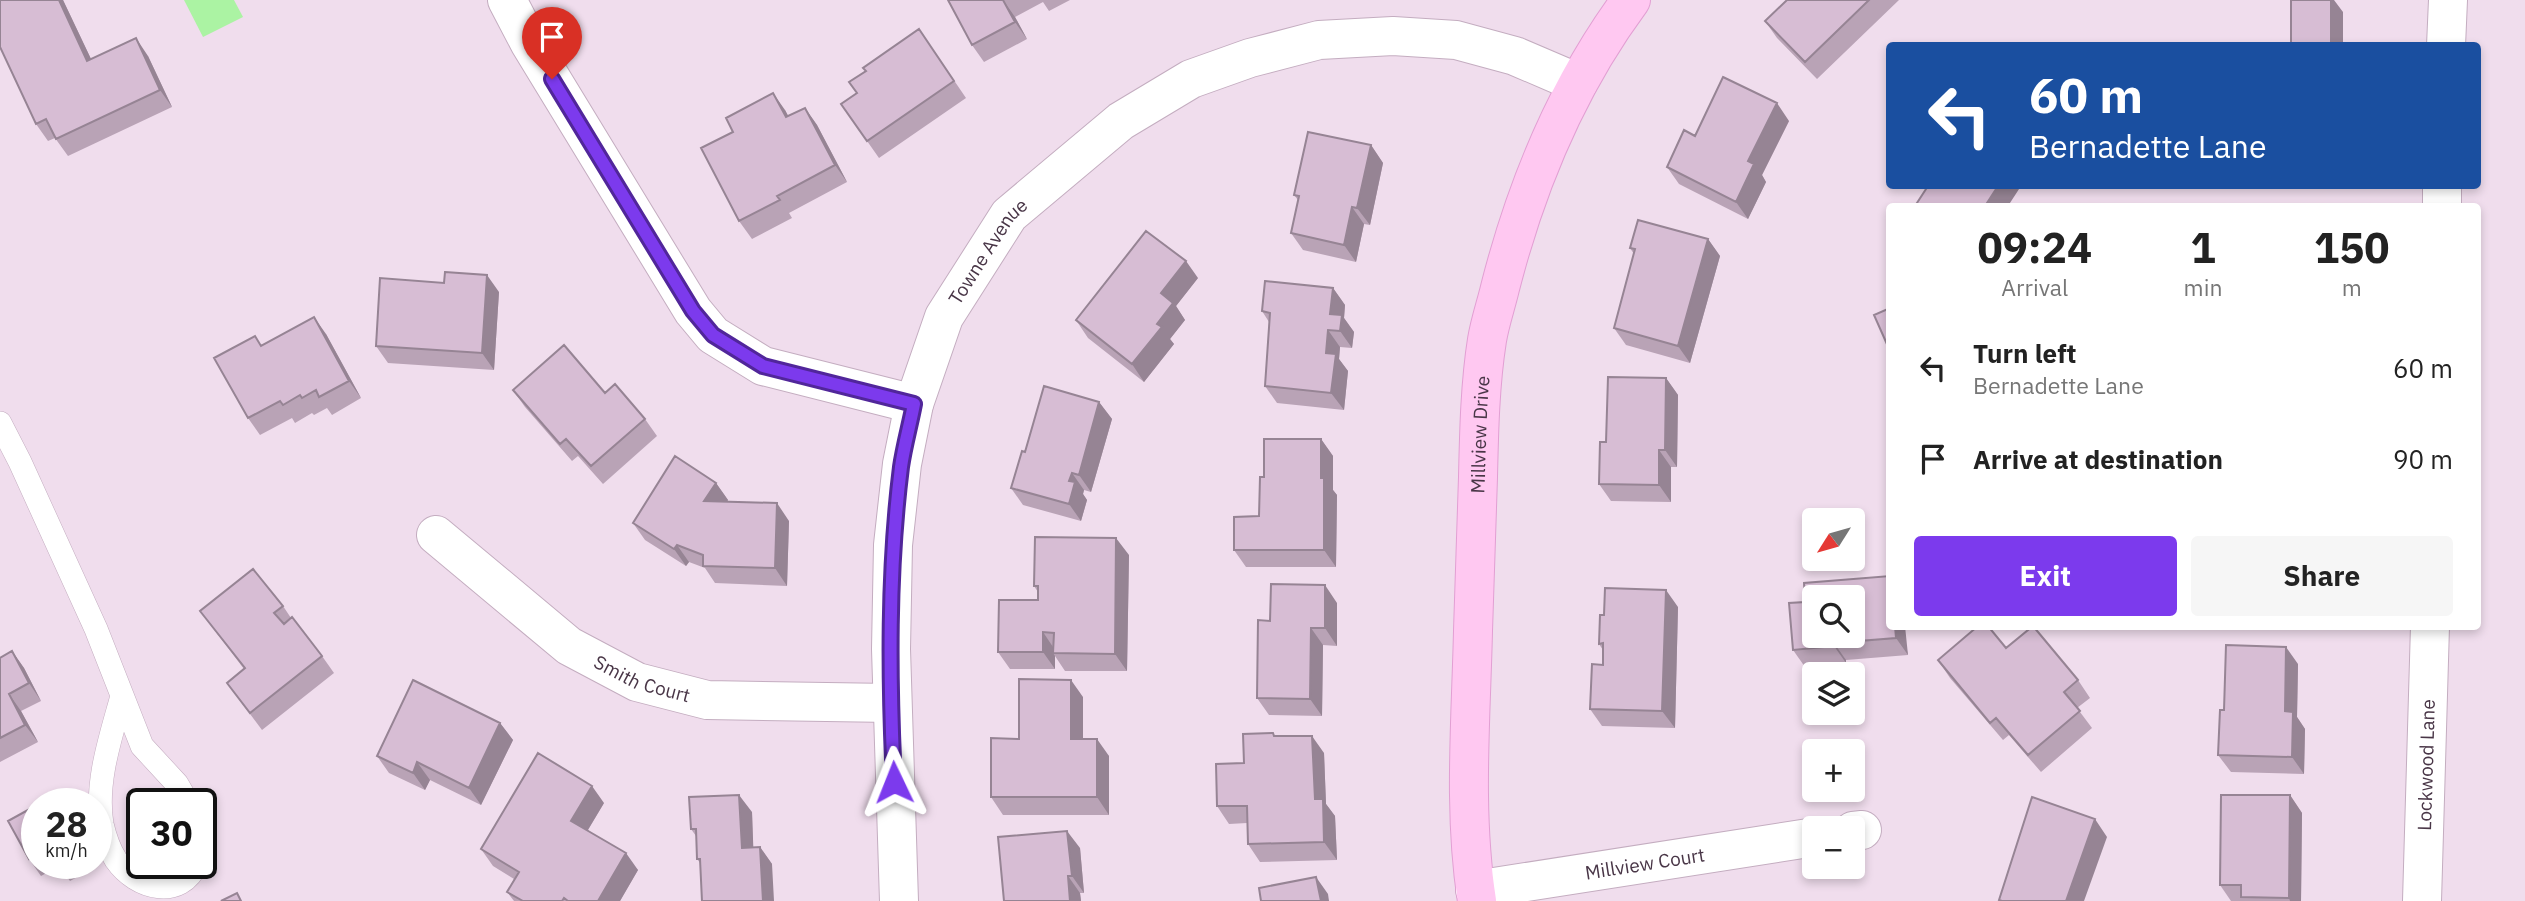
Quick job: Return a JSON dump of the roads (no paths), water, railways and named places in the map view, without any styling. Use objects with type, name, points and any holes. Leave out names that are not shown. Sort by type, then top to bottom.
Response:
[{"type":"street","points":[[507,0],[529,42],[693,311],[713,335],[763,366],[914,404]]},
{"type":"street","name":"Millview Drive","points":[[1476,895],[1470,828],[1471,719],[1479,427],[1487,340],[1526,201],[1578,83],[1631,0]]},
{"type":"street","points":[[2446,42],[2448,0]]},
{"type":"street","name":"Towne Avenue","points":[[899,901],[891,703],[893,545],[902,464],[914,404],[944,317],[1009,215],[1121,121],[1191,79],[1250,58],[1319,40],[1393,36],[1456,40],[1515,57],[1578,83]]},
{"type":"street","name":"Smith Court","points":[[436,535],[569,646],[637,682],[707,700],[891,703]]},
{"type":"street","name":"Lockwood Lane","points":[[2422,901],[2430,630]]},
{"type":"street","name":"Millview Court","points":[[1476,895],[1802,839]]},
{"type":"lane","points":[[0,423],[90,617],[142,746],[179,788]]},
{"type":"lane","points":[[122,696],[108,749],[101,808],[107,842],[115,858],[126,871]]},
{"type":"lane","points":[[137,879],[159,888],[171,889],[186,879]]}]
